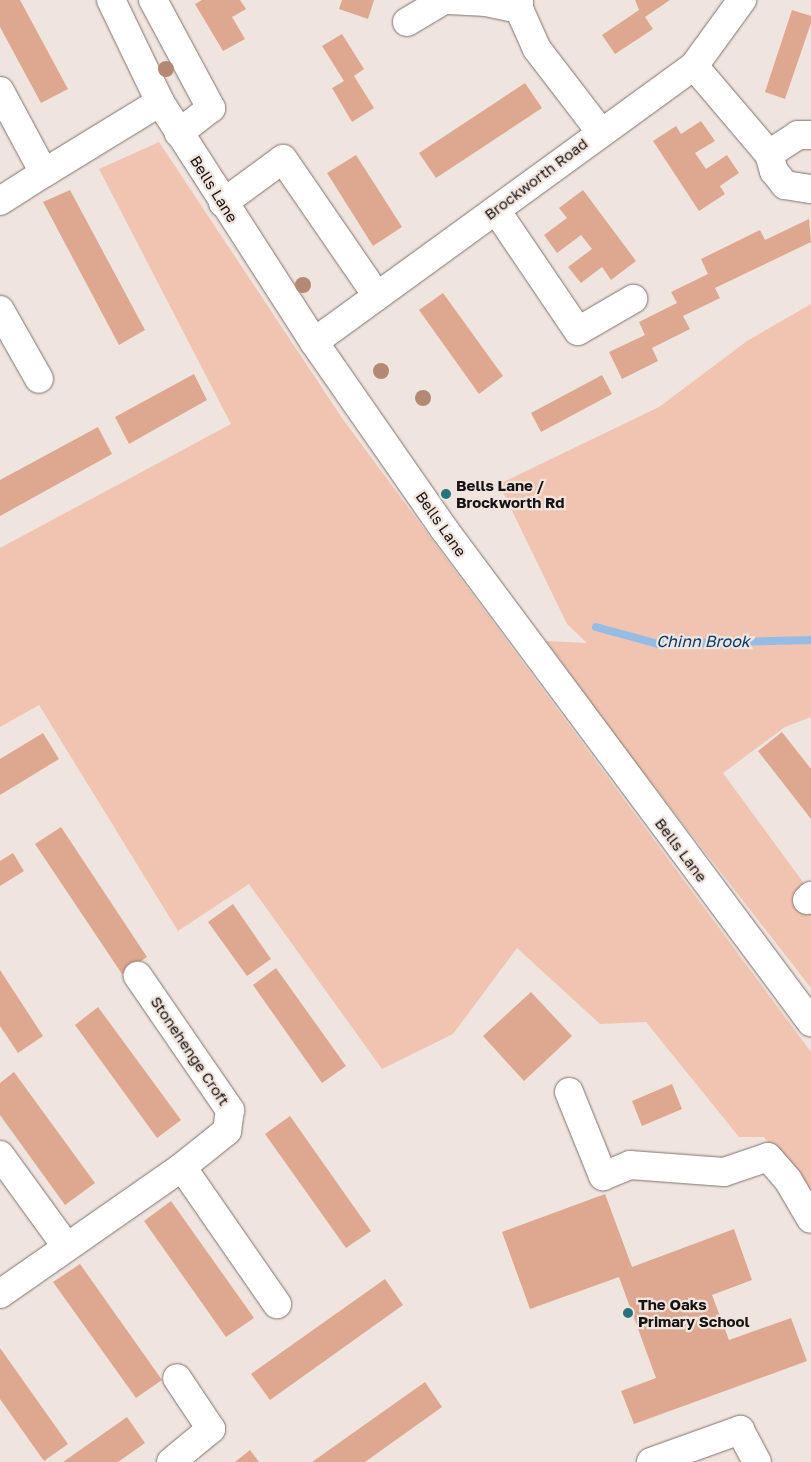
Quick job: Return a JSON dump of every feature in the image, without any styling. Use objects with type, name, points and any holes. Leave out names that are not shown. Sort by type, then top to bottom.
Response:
[{"type":"street","name":"Bells Lane","points":[[111,0],[160,102],[223,203],[314,342],[444,529],[811,1022]]},
{"type":"street","points":[[153,0],[210,108],[179,133]]},
{"type":"street","points":[[407,22],[444,0]]},
{"type":"street","points":[[448,0],[519,5],[537,49],[600,131]]},
{"type":"street","name":"Brockworth Road","points":[[314,342],[496,210],[600,131],[694,66],[742,0]]},
{"type":"street","points":[[694,66],[769,154],[774,171],[785,185],[811,189]]},
{"type":"street","points":[[0,90],[44,173]]},
{"type":"street","points":[[0,201],[160,102]]},
{"type":"street","points":[[769,154],[798,135],[811,135]]},
{"type":"street","points":[[223,203],[283,159],[377,296]]},
{"type":"street","points":[[496,210],[578,331],[633,299]]},
{"type":"street","points":[[0,310],[39,379]]},
{"type":"street","name":"Stonehenge Croft","points":[[0,1294],[66,1246],[182,1167],[227,1131],[230,1110],[138,976]]},
{"type":"street","points":[[569,1092],[603,1176],[630,1165],[724,1172],[768,1156],[788,1180],[811,1219]]},
{"type":"street","points":[[0,1155],[66,1246]]},
{"type":"street","points":[[182,1167],[277,1304]]},
{"type":"street","points":[[171,1462],[210,1429],[177,1378]]},
{"type":"street","points":[[651,1462],[740,1430],[757,1462]]},
{"type":"shaded area","points":[[159,142],[342,418],[811,1052],[811,1200],[764,1137],[739,1137],[646,1022],[600,1024],[517,948],[453,1034],[382,1069],[249,884],[178,931],[39,705],[0,727],[0,548],[231,424],[99,169]]},
{"type":"shaded area","points":[[811,304],[811,717],[785,727],[723,773],[811,893],[811,988],[638,766],[546,641],[587,643],[567,624],[499,484],[659,407],[747,341]]},
{"type":"building","points":[[0,0],[20,0],[68,89],[41,103],[0,27]]},
{"type":"building","points":[[202,0],[240,0],[246,9],[232,17],[245,39],[223,51],[195,4]]},
{"type":"building","points":[[342,0],[374,0],[368,19],[339,9]]},
{"type":"building","points":[[635,0],[670,0],[645,17],[653,29],[615,54],[602,35],[639,10]]},
{"type":"building","points":[[792,10],[811,16],[811,23],[785,99],[765,92]]},
{"type":"building","points":[[342,34],[364,69],[354,76],[374,108],[352,122],[332,88],[344,81],[322,46]]},
{"type":"building","points":[[525,83],[542,108],[436,178],[419,153]]},
{"type":"building","points":[[701,121],[715,141],[695,153],[706,169],[727,155],[739,173],[720,186],[725,194],[699,211],[653,141],[676,126],[681,134]]},
{"type":"building","points":[[356,155],[402,227],[373,246],[327,173]]},
{"type":"building","points":[[70,190],[145,330],[119,345],[43,202]]},
{"type":"building","points":[[583,190],[636,261],[611,280],[602,267],[581,283],[568,267],[592,249],[581,235],[557,253],[544,235],[567,218],[559,208]]},
{"type":"building","points":[[809,219],[811,242],[715,288],[720,298],[683,316],[690,329],[652,348],[658,361],[622,379],[609,352],[645,335],[639,322],[677,303],[671,292],[708,274],[701,259],[760,230],[765,240]]},
{"type":"building","points":[[443,293],[503,376],[479,394],[419,310]]},
{"type":"building","points":[[194,374],[207,400],[129,444],[115,417]]},
{"type":"building","points":[[602,375],[612,394],[541,432],[531,413]]},
{"type":"building","points":[[98,427],[112,454],[0,516],[0,480]]},
{"type":"building","points":[[782,732],[811,769],[811,819],[758,751]]},
{"type":"building","points":[[43,733],[59,759],[0,795],[0,759]]},
{"type":"building","points":[[61,827],[147,957],[122,974],[35,844]]},
{"type":"building","points":[[13,853],[24,871],[0,886],[0,861]]},
{"type":"building","points":[[233,904],[271,959],[247,976],[208,922]]},
{"type":"building","points":[[276,968],[346,1066],[322,1083],[253,985]]},
{"type":"building","points":[[0,970],[43,1036],[18,1053],[0,1026]]},
{"type":"building","points":[[531,992],[572,1036],[524,1081],[483,1036]]},
{"type":"building","points":[[98,1007],[181,1120],[157,1138],[75,1025]]},
{"type":"building","points":[[14,1072],[95,1183],[65,1205],[0,1115],[0,1083]]},
{"type":"building","points":[[672,1084],[682,1109],[642,1126],[632,1101]]},
{"type":"building","points":[[290,1116],[371,1231],[346,1248],[265,1134]]},
{"type":"building","points":[[605,1194],[632,1267],[734,1229],[752,1280],[712,1295],[729,1340],[791,1318],[807,1361],[634,1424],[621,1391],[656,1378],[619,1277],[530,1309],[502,1232]]},
{"type":"building","points":[[171,1201],[254,1318],[226,1337],[144,1221]]},
{"type":"building","points":[[80,1264],[162,1380],[136,1398],[53,1282]]},
{"type":"building","points":[[385,1279],[403,1305],[270,1400],[251,1374]]},
{"type":"building","points":[[0,1348],[68,1444],[44,1461],[0,1399]]},
{"type":"building","points":[[425,1382],[442,1407],[365,1462],[312,1462]]},
{"type":"building","points":[[127,1417],[145,1443],[118,1462],[63,1462]]},
{"type":"building","points":[[250,1450],[259,1462],[235,1462]]},
{"type":"waterway","name":"Chinn Brook","points":[[596,627],[658,644],[811,640]]},
{"type":"place","name":"Bells Lane / Brockworth Rd","points":[[446,494]]},
{"type":"place","name":"The Oaks Primary School","points":[[628,1313]]}]
